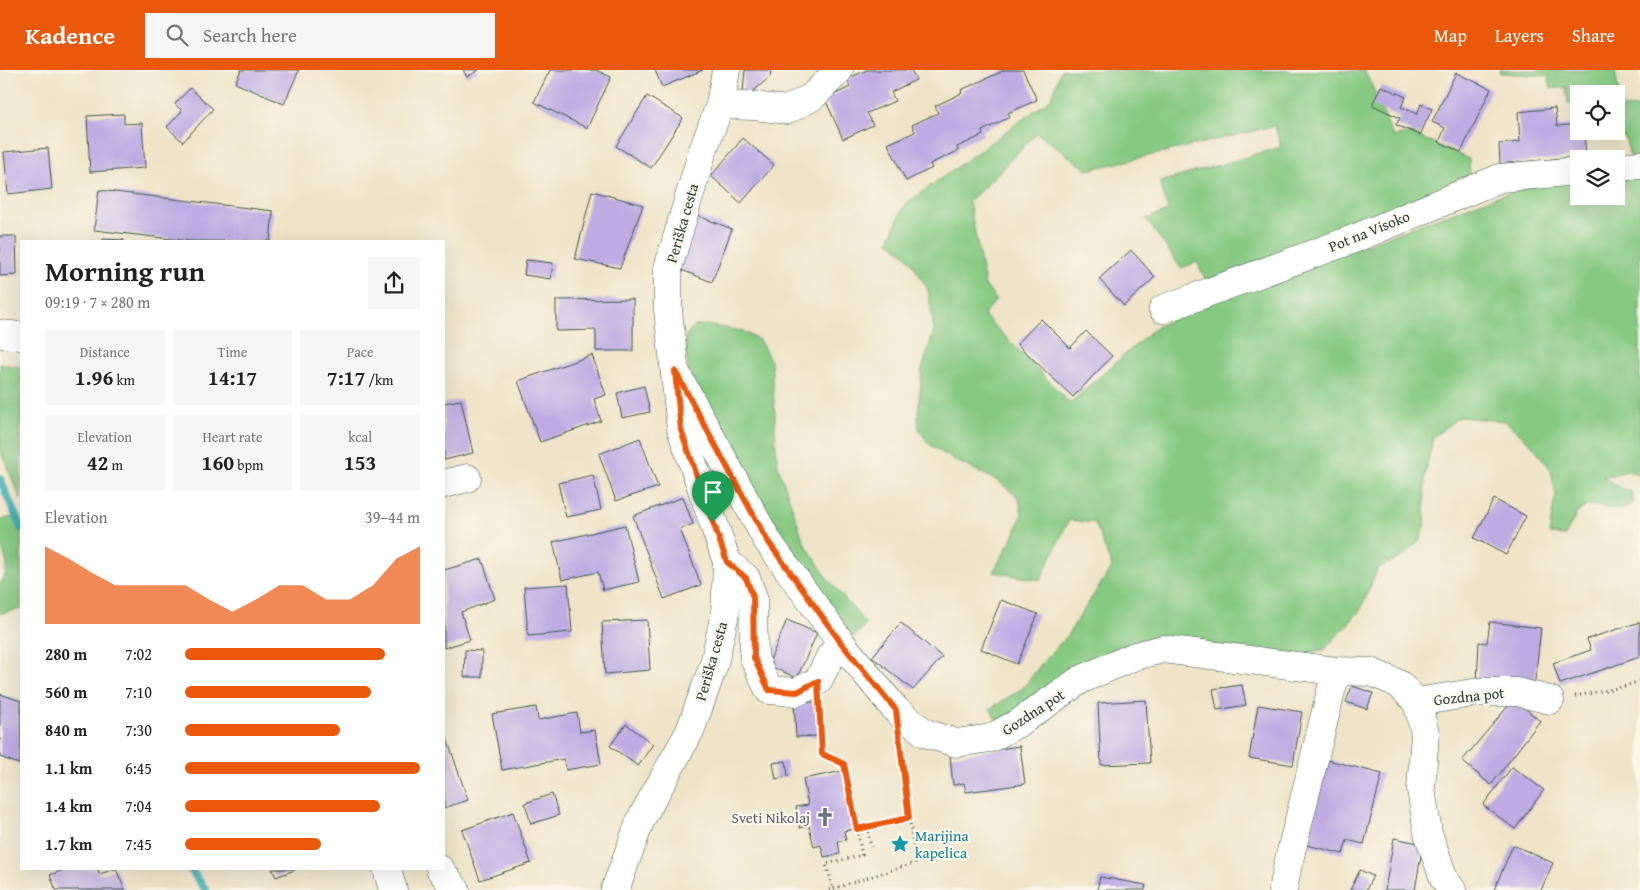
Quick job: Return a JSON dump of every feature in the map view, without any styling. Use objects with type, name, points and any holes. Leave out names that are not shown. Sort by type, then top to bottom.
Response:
[{"type":"street","name":"Periška cesta","points":[[615,890],[641,819],[690,731],[714,664],[725,613],[727,562],[681,430],[668,310],[668,268],[703,150],[720,105],[726,70]]},
{"type":"street","points":[[720,105],[754,106],[787,110],[812,97],[839,70]]},
{"type":"street","points":[[1625,166],[1640,165]]},
{"type":"street","name":"Pot na Visoko","points":[[1163,309],[1351,240],[1500,178],[1570,172]]},
{"type":"street","points":[[0,334],[20,336]]},
{"type":"street","name":"Gozdna pot","points":[[675,371],[767,540],[842,644],[896,710],[925,733],[956,744],[991,738],[1020,722],[1080,680],[1135,656],[1164,649],[1336,671],[1371,672],[1399,684],[1417,702],[1425,733],[1421,789],[1428,833],[1444,879],[1452,890]]},
{"type":"street","points":[[727,562],[746,578],[753,597],[754,658],[769,690],[797,692],[818,681],[831,655],[842,644]]},
{"type":"street","points":[[1283,890],[1336,671]]},
{"type":"street","name":"Gozdna pot","points":[[1417,702],[1479,692],[1517,692],[1550,700]]},
{"type":"street","points":[[387,870],[393,890]]},
{"type":"street","points":[[441,870],[456,890]]},
{"type":"path","points":[[818,681],[822,754],[844,764],[862,855],[826,864],[831,889],[917,862],[909,818],[896,710]]},
{"type":"path","points":[[1550,700],[1623,687],[1640,681]]},
{"type":"path","points":[[857,829],[909,818]]},
{"type":"path","points":[[867,827],[871,847]]},
{"type":"green space","points":[[1061,70],[1365,71],[1393,137],[1411,133],[1469,159],[1470,175],[1461,191],[1207,283],[1197,262],[1181,268],[1146,219],[1168,211],[1160,182],[1281,147],[1275,126],[1088,170],[1037,133],[969,202],[985,285],[996,300],[984,315],[1070,403],[1156,327],[1196,308],[1491,198],[1540,184],[1570,181],[1570,205],[1625,205],[1625,176],[1640,174],[1640,474],[1628,471],[1603,477],[1631,492],[1634,503],[1620,510],[1588,505],[1577,513],[1565,536],[1549,534],[1556,496],[1551,470],[1533,446],[1505,421],[1459,417],[1433,437],[1425,476],[1425,523],[1420,540],[1404,556],[1378,568],[1360,611],[1324,650],[1301,654],[1172,641],[999,724],[990,709],[1024,687],[1042,663],[1066,637],[1112,567],[1095,523],[1069,520],[1040,580],[993,572],[1014,535],[1022,515],[1019,498],[998,481],[954,460],[929,444],[919,430],[918,415],[922,369],[934,331],[928,290],[909,258],[889,241],[904,205],[1051,99]]},
{"type":"green space","points":[[1499,70],[1615,70],[1617,85],[1570,85],[1570,103],[1568,103],[1566,87],[1551,89],[1548,76],[1499,73]]},
{"type":"green space","points":[[1640,107],[1640,156],[1630,157],[1625,137],[1625,108]]},
{"type":"green space","points":[[708,325],[743,331],[759,340],[771,361],[778,466],[804,542],[828,579],[866,624],[853,638],[766,519],[690,380],[686,335],[695,326]]},
{"type":"green space","points":[[0,364],[20,367],[20,498],[0,450]]},
{"type":"green space","points":[[14,517],[20,531],[20,609],[0,615],[0,584],[5,576],[7,564],[0,540],[0,520]]},
{"type":"building","points":[[241,70],[299,70],[284,104],[235,83]]},
{"type":"building","points":[[463,70],[479,70],[467,77]]},
{"type":"building","points":[[550,70],[596,70],[611,77],[587,128],[534,102]]},
{"type":"building","points":[[655,70],[703,70],[662,87]]},
{"type":"building","points":[[745,70],[771,70],[770,77],[750,94],[743,91]]},
{"type":"building","points":[[867,70],[911,70],[916,80],[891,92],[895,101],[867,113],[873,125],[843,139],[825,99],[850,87],[847,79]]},
{"type":"building","points":[[1005,70],[1023,70],[1037,100],[1008,113],[1010,117],[982,131],[983,135],[957,147],[958,151],[930,164],[932,168],[906,181],[888,144],[915,132],[912,125],[938,113],[935,106],[962,93],[961,90]]},
{"type":"building","points":[[1456,73],[1491,89],[1461,152],[1439,142],[1445,128],[1432,122]]},
{"type":"building","points":[[1381,86],[1406,97],[1401,107],[1417,114],[1421,104],[1432,109],[1420,135],[1396,125],[1400,118],[1372,105]]},
{"type":"building","points":[[190,88],[213,109],[183,142],[167,127],[182,111],[175,104]]},
{"type":"building","points":[[647,96],[683,118],[651,168],[616,146]]},
{"type":"building","points":[[1555,108],[1557,126],[1570,125],[1570,140],[1585,140],[1586,150],[1570,150],[1570,157],[1500,164],[1499,144],[1520,142],[1518,112]]},
{"type":"building","points":[[124,114],[124,124],[142,123],[145,168],[90,172],[87,116]]},
{"type":"building","points":[[743,138],[774,165],[741,203],[711,176]]},
{"type":"building","points":[[48,148],[52,189],[8,194],[4,152]]},
{"type":"building","points":[[99,190],[273,211],[270,240],[180,240],[94,230]]},
{"type":"building","points":[[592,191],[643,205],[620,268],[575,259]]},
{"type":"building","points":[[696,215],[732,229],[712,282],[676,268]]},
{"type":"building","points":[[0,236],[16,236],[17,275],[0,276]]},
{"type":"building","points":[[1131,250],[1155,277],[1124,306],[1099,279]]},
{"type":"building","points":[[526,260],[553,263],[551,279],[524,275]]},
{"type":"building","points":[[633,299],[633,351],[596,351],[596,330],[556,331],[556,300]]},
{"type":"building","points":[[1041,319],[1070,348],[1086,331],[1112,356],[1073,397],[1017,344]]},
{"type":"building","points":[[592,355],[606,395],[594,399],[601,421],[540,442],[518,381]]},
{"type":"building","points":[[644,386],[650,412],[622,418],[617,393]]},
{"type":"building","points":[[461,400],[473,453],[445,460],[445,403]]},
{"type":"building","points":[[640,438],[658,487],[616,501],[599,454]]},
{"type":"building","points":[[593,475],[601,510],[566,517],[558,483]]},
{"type":"building","points":[[683,497],[693,524],[680,529],[701,585],[664,599],[633,516]]},
{"type":"building","points":[[1494,499],[1526,516],[1506,555],[1474,538]]},
{"type":"building","points":[[625,525],[639,582],[603,590],[598,572],[562,580],[553,542]]},
{"type":"building","points":[[482,559],[495,599],[461,612],[470,640],[445,648],[445,570]]},
{"type":"building","points":[[568,584],[572,632],[528,636],[524,587]]},
{"type":"building","points":[[1001,600],[1038,614],[1017,664],[981,649]]},
{"type":"building","points":[[647,620],[650,670],[605,674],[602,622]]},
{"type":"building","points":[[787,620],[817,633],[797,678],[768,665]]},
{"type":"building","points":[[1490,622],[1541,628],[1534,689],[1477,683],[1479,642],[1487,643]]},
{"type":"building","points":[[1640,622],[1640,657],[1560,684],[1553,663],[1591,650],[1587,639]]},
{"type":"building","points":[[901,623],[942,657],[913,690],[872,657]]},
{"type":"building","points":[[465,650],[482,651],[482,677],[464,677]]},
{"type":"building","points":[[1242,685],[1246,705],[1217,710],[1213,689]]},
{"type":"building","points":[[1352,686],[1373,693],[1367,709],[1346,702]]},
{"type":"building","points":[[0,694],[20,701],[20,760],[19,764],[0,757]]},
{"type":"building","points":[[1514,699],[1540,721],[1491,785],[1462,761]]},
{"type":"building","points":[[1146,700],[1150,763],[1101,765],[1098,703]]},
{"type":"building","points":[[816,702],[818,736],[796,737],[794,703]]},
{"type":"building","points":[[1258,705],[1302,712],[1293,765],[1249,758]]},
{"type":"building","points":[[536,707],[538,720],[577,713],[580,732],[595,730],[601,764],[566,770],[564,759],[502,770],[492,714]]},
{"type":"building","points":[[626,724],[653,744],[638,766],[610,746]]},
{"type":"building","points":[[445,733],[468,800],[445,808]]},
{"type":"building","points":[[1020,746],[1025,784],[966,792],[964,783],[953,785],[950,756]]},
{"type":"building","points":[[1328,760],[1382,774],[1364,844],[1347,840],[1343,854],[1307,845]]},
{"type":"building","points":[[786,761],[788,776],[776,779],[773,763]]},
{"type":"building","points":[[1512,767],[1544,790],[1515,829],[1483,805]]},
{"type":"building","name":"Sveti Nikolaj","points":[[843,771],[854,829],[844,831],[846,840],[838,841],[840,854],[824,857],[821,845],[814,847],[809,826],[800,828],[796,807],[808,805],[803,779]]},
{"type":"building","points":[[552,794],[559,815],[531,824],[525,803]]},
{"type":"building","points":[[513,812],[531,863],[480,880],[462,830]]},
{"type":"building","points":[[1394,838],[1423,844],[1415,890],[1385,890]]},
{"type":"building","points":[[1513,845],[1553,863],[1541,890],[1494,890]]},
{"type":"building","points":[[63,870],[98,870],[99,874],[116,870],[125,890],[56,890],[50,875]]},
{"type":"building","points":[[272,870],[294,870],[276,877]]},
{"type":"building","points":[[1360,870],[1373,876],[1366,890],[1350,890]]},
{"type":"building","points":[[1100,877],[1146,885],[1145,890],[1097,890]]},
{"type":"waterway","points":[[0,479],[20,526]]},
{"type":"waterway","points":[[191,870],[206,890]]},
{"type":"place","name":"Sveti Nikolaj","points":[[825,817]]},
{"type":"place","name":"Marijina kapelica","points":[[900,844]]},
{"type":"route","points":[[675,371],[767,540],[842,644],[896,710],[909,818],[857,829],[844,764],[822,754],[818,681],[797,692],[769,690],[754,658],[753,597],[746,578],[727,562],[713,522],[681,430],[675,371]]}]
